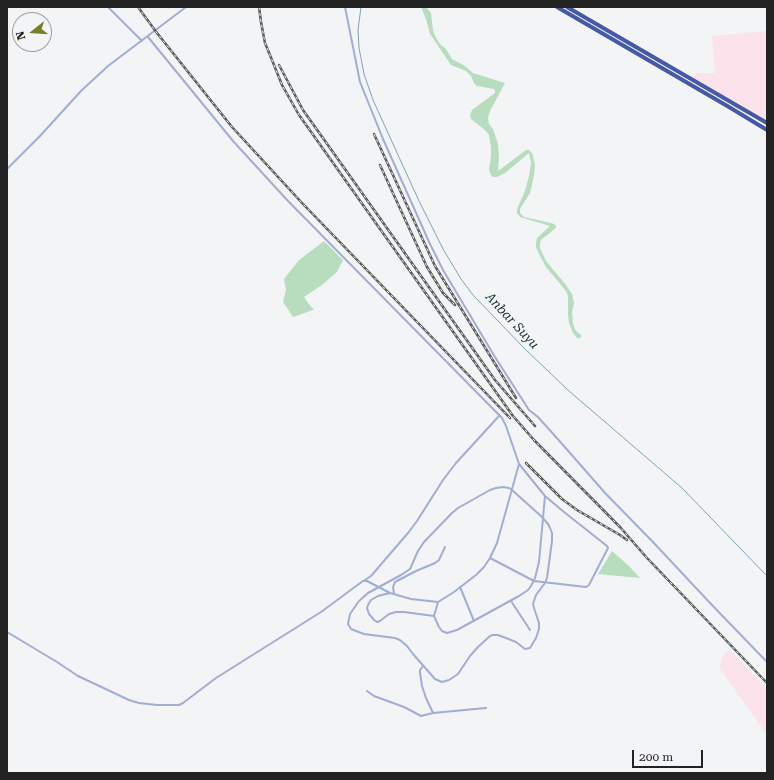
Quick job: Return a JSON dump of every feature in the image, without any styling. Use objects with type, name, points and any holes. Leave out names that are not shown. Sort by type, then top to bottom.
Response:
[{"type":"highway","points":[[557,7],[767,130]]},
{"type":"highway","points":[[567,7],[767,123]]},
{"type":"street","points":[[108,7],[142,41]]},
{"type":"street","points":[[7,168],[35,141],[81,91],[108,66],[186,7]]},
{"type":"street","points":[[345,7],[360,82],[380,132],[430,244],[443,270],[495,357],[529,410],[538,417],[606,494],[767,662]]},
{"type":"street","points":[[148,37],[233,141],[288,201],[502,418],[519,464],[545,496],[608,548],[589,585],[584,587],[534,581],[490,558]]},
{"type":"street","points":[[7,632],[78,676],[129,700],[157,705],[179,705],[216,678],[321,612],[371,576],[408,533],[456,463],[499,415]]},
{"type":"street","points":[[519,464],[497,543],[490,558],[476,575],[438,602],[434,616],[442,631],[447,633],[474,622],[524,593],[531,586],[534,581],[539,562],[545,496]]},
{"type":"street","points":[[496,488],[509,488],[512,490],[548,524],[552,533],[548,572],[545,583],[536,595],[534,601],[534,608],[538,618],[539,628],[536,638],[530,648],[525,648],[516,642],[498,635],[490,636],[470,656],[458,674],[446,681],[439,681],[435,679],[407,646],[400,640],[364,634],[354,631],[350,627],[348,624],[350,614],[354,607],[368,593],[410,569],[424,542],[443,521],[458,508],[490,490],[496,488]]},
{"type":"street","points":[[394,594],[393,587],[395,582],[435,563],[439,560],[445,548]]},
{"type":"street","points":[[365,580],[390,593],[412,599],[438,602]]},
{"type":"street","points":[[460,587],[474,622]]},
{"type":"street","points":[[390,593],[378,596],[371,600],[368,605],[369,614],[375,621],[380,621],[389,614],[396,612],[434,616]]},
{"type":"street","points":[[511,601],[530,630]]},
{"type":"street","points":[[423,666],[420,673],[422,686],[433,713]]},
{"type":"street","points":[[367,691],[374,696],[404,707],[421,716],[433,713],[486,708]]},
{"type":"shaded area","points":[[767,31],[767,122],[692,78],[696,73],[715,73],[712,36]]},
{"type":"shaded area","points":[[730,650],[767,689],[767,735],[720,669],[722,658]]},
{"type":"green space","points":[[421,7],[426,7],[431,13],[435,36],[452,59],[465,66],[473,73],[505,83],[490,111],[488,118],[489,124],[493,129],[498,144],[498,171],[526,150],[529,150],[532,153],[535,165],[534,176],[530,193],[520,209],[520,213],[524,217],[551,223],[556,226],[556,228],[542,239],[540,242],[540,248],[546,261],[572,294],[574,303],[572,312],[573,324],[576,331],[582,336],[578,339],[573,333],[569,323],[568,296],[566,291],[546,267],[536,247],[537,238],[550,226],[520,217],[517,213],[517,209],[525,191],[529,176],[531,163],[529,153],[505,173],[497,177],[493,177],[491,175],[489,170],[491,147],[489,135],[471,119],[470,115],[472,110],[495,93],[495,91],[494,89],[477,86],[466,71],[451,65],[430,34]]},
{"type":"green space","points":[[324,241],[343,260],[337,272],[322,285],[304,297],[314,309],[293,317],[283,302],[286,290],[284,279],[299,260]]},
{"type":"green space","points":[[612,551],[629,566],[640,578],[598,574]]},
{"type":"waterway","name":"Anbar Suyu","points":[[361,7],[358,30],[359,48],[364,74],[373,100],[419,201],[443,249],[461,279],[473,295],[525,349],[569,391],[682,488],[767,576]]},
{"type":"railway","points":[[138,7],[232,127],[303,204],[510,418]]},
{"type":"railway","points":[[259,7],[265,43],[282,85],[299,115],[513,416],[534,440],[620,527],[647,558],[767,683]]},
{"type":"railway","points":[[279,65],[303,110],[495,380],[535,426]]},
{"type":"railway","points":[[374,134],[435,266],[516,398]]},
{"type":"railway","points":[[380,165],[427,267],[443,293],[455,305]]},
{"type":"railway","points":[[526,463],[562,499],[577,510],[627,540]]}]
